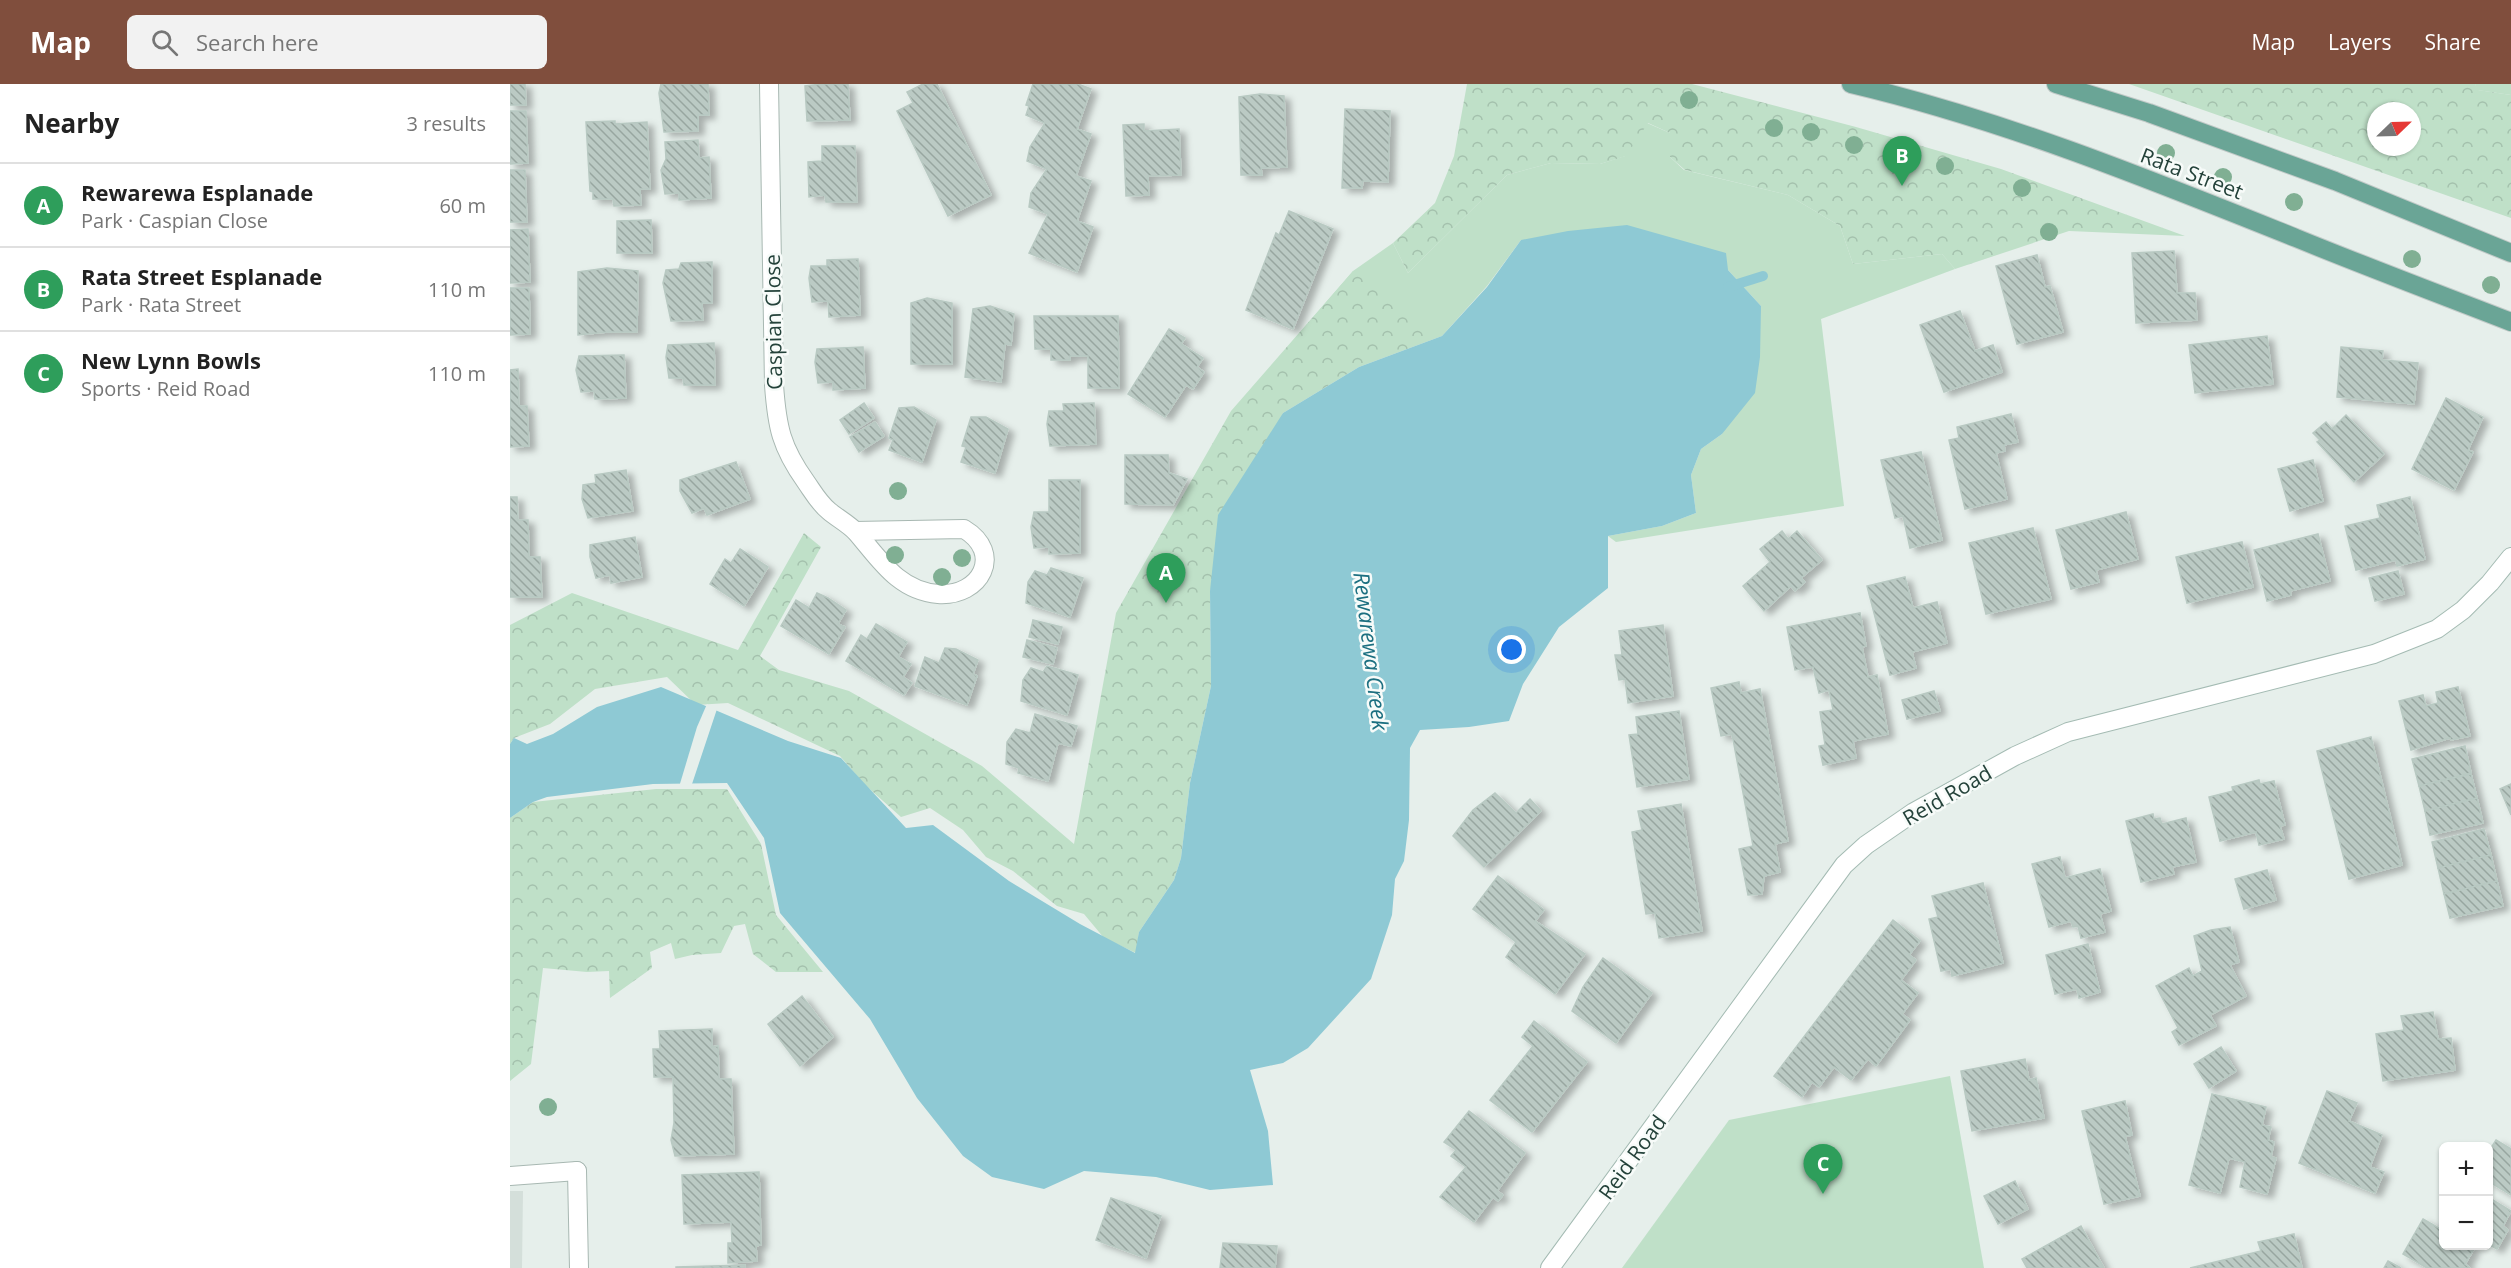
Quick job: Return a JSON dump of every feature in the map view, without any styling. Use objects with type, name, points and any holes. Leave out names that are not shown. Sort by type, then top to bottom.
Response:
[{"type":"main road","name":"Rata Street","points":[[1851,84],[1893,94],[2056,145],[2511,322]]},
{"type":"main road","name":"Rata Street","points":[[2056,84],[2149,112],[2335,181],[2511,253]]},
{"type":"street","name":"Caspian Close","points":[[769,84],[774,385],[777,420],[790,460],[816,498],[855,531],[899,581],[936,594],[957,593],[975,584],[981,576],[984,557],[982,548],[978,538],[964,529],[855,531]]},
{"type":"street","name":"Reid Road","points":[[1550,1268],[1844,866],[1866,845],[1934,801],[2015,756],[2068,732],[2374,654],[2437,629],[2463,610],[2490,583],[2511,557]]},
{"type":"street","points":[[510,1176],[577,1171],[579,1268]]},
{"type":"shaded area","points":[[510,1191],[523,1191],[522,1268],[510,1268]]},
{"type":"green space","points":[[1467,84],[1692,84],[1856,127],[2001,169],[2185,236],[2069,231],[1955,269],[1942,254],[1853,264],[1840,226],[1788,195],[1685,170],[1670,157],[1670,133],[1648,123],[1626,156],[1600,164],[1551,163],[1507,175],[1408,273],[1393,243],[1435,203],[1454,156]]},
{"type":"green space","points":[[2129,84],[2475,84],[2478,90],[2511,95],[2511,218]]},
{"type":"green space","points":[[2475,84],[2511,84],[2511,95],[2477,90]]},
{"type":"green space","points":[[1647,123],[1670,133],[1670,157],[1684,170],[1788,195],[1840,226],[1853,264],[1942,254],[1955,269],[1821,319],[1844,506],[1616,542],[1608,536],[1662,526],[1696,513],[1691,475],[1701,449],[1722,434],[1761,306],[1728,270],[1521,240],[1487,286],[1442,336],[1284,351],[1353,271],[1393,243],[1408,273],[1507,175],[1551,163],[1600,164],[1625,156]]},
{"type":"green space","points":[[1353,271],[1442,336],[1359,367],[1283,413],[1210,591],[1211,686],[1190,783],[1181,858],[1174,880],[1139,932],[1136,953],[1104,938],[1084,914],[1057,906],[1013,871],[986,857],[963,830],[930,808],[901,817],[864,784],[840,756],[728,703],[696,705],[667,677],[595,689],[550,724],[514,738],[510,744],[510,625],[572,593],[738,650],[804,533],[821,547],[760,656],[779,670],[849,691],[982,766],[1074,844],[1116,613],[1231,411]]},
{"type":"green space","points":[[656,789],[727,789],[761,844],[776,915],[823,972],[776,972],[753,954],[745,924],[734,926],[721,953],[675,959],[671,943],[650,952],[652,968],[610,998],[609,971],[587,972],[543,968],[531,1064],[510,1081],[510,818],[533,802]]},
{"type":"green space","points":[[1950,1076],[1984,1268],[1622,1268],[1729,1120]]},
{"type":"water","points":[[1627,225],[1726,253],[1728,270],[1761,306],[1760,357],[1755,393],[1722,434],[1701,449],[1691,475],[1696,513],[1662,526],[1608,536],[1608,588],[1559,627],[1523,684],[1509,721],[1469,727],[1420,730],[1410,748],[1409,820],[1404,861],[1395,879],[1392,915],[1371,979],[1308,1048],[1283,1063],[1250,1070],[1268,1131],[1273,1185],[1210,1190],[1156,1177],[1084,1171],[1044,1189],[992,1177],[963,1156],[917,1098],[870,1019],[780,913],[764,838],[727,783],[653,784],[547,797],[533,802],[510,818],[510,744],[514,738],[527,744],[553,734],[597,707],[661,687],[788,741],[841,758],[906,828],[933,825],[1009,881],[1080,924],[1135,953],[1139,932],[1174,880],[1181,858],[1190,783],[1211,686],[1210,591],[1218,515],[1283,413],[1359,367],[1442,336],[1487,287],[1521,240],[1568,231]]},
{"type":"pier","points":[[707,704],[717,709],[691,787],[679,787],[697,727]]},
{"type":"building","points":[[510,84],[525,84],[526,105],[510,105]]},
{"type":"building","points":[[661,84],[708,84],[709,115],[698,115],[698,131],[664,132],[659,93]]},
{"type":"building","points":[[848,84],[850,120],[807,121],[805,86]]},
{"type":"building","points":[[923,84],[937,84],[991,195],[948,216],[897,111],[913,103],[907,92]]},
{"type":"building","points":[[1033,84],[1078,84],[1091,89],[1077,129],[1091,134],[1076,176],[1091,181],[1077,221],[1093,227],[1077,272],[1029,253],[1048,214],[1029,207],[1031,193],[1047,169],[1027,161],[1030,147],[1045,123],[1026,115],[1029,106],[1026,105]]},
{"type":"building","points":[[1260,94],[1284,96],[1287,167],[1261,168],[1262,175],[1241,175],[1239,97]]},
{"type":"building","points":[[1345,109],[1390,111],[1388,182],[1363,181],[1362,188],[1342,188]]},
{"type":"building","points":[[510,111],[526,111],[528,163],[510,164]]},
{"type":"building","points":[[615,121],[615,124],[647,122],[650,189],[640,189],[641,205],[614,206],[613,199],[593,199],[593,192],[590,191],[586,122]]},
{"type":"building","points":[[1144,124],[1144,131],[1179,129],[1181,175],[1148,176],[1149,195],[1126,196],[1123,125]]},
{"type":"building","points":[[698,140],[699,158],[709,157],[711,198],[679,200],[679,193],[665,194],[661,170],[666,159],[665,142]]},
{"type":"building","points":[[822,146],[855,146],[857,202],[826,202],[825,195],[809,197],[808,162],[822,161]]},
{"type":"building","points":[[510,170],[525,170],[527,222],[510,222]]},
{"type":"building","points":[[1289,211],[1333,229],[1293,329],[1246,310],[1276,233],[1279,235]]},
{"type":"building","points":[[651,220],[652,253],[617,253],[617,221]]},
{"type":"building","points":[[528,229],[530,282],[510,283],[510,230]]},
{"type":"building","points":[[2174,251],[2177,293],[2195,293],[2197,320],[2136,323],[2132,253]]},
{"type":"building","points":[[2037,255],[2045,287],[2050,286],[2063,332],[2017,344],[1996,266]]},
{"type":"building","points":[[858,259],[860,315],[829,317],[828,301],[812,302],[809,278],[811,266],[827,266],[827,260]]},
{"type":"building","points":[[712,262],[712,303],[702,303],[703,320],[671,321],[663,283],[666,270],[679,269],[681,263]]},
{"type":"building","points":[[607,268],[638,271],[637,332],[578,335],[578,272]]},
{"type":"building","points":[[510,288],[529,288],[530,334],[510,335]]},
{"type":"building","points":[[927,298],[952,303],[952,364],[911,364],[911,303]]},
{"type":"building","points":[[990,306],[1014,314],[1011,345],[1005,344],[1001,382],[965,377],[973,309]]},
{"type":"building","points":[[1960,311],[1975,351],[1993,345],[2002,372],[1944,392],[1920,325]]},
{"type":"building","points":[[1034,316],[1118,316],[1119,388],[1088,388],[1088,356],[1070,356],[1070,360],[1051,360],[1051,349],[1035,349]]},
{"type":"building","points":[[1169,329],[1185,338],[1181,344],[1203,358],[1197,367],[1204,372],[1193,389],[1186,385],[1165,417],[1128,394]]},
{"type":"building","points":[[2267,336],[2273,384],[2195,393],[2189,345]]},
{"type":"building","points":[[714,343],[715,385],[684,385],[683,378],[669,378],[666,357],[668,345]]},
{"type":"building","points":[[863,347],[865,388],[833,390],[833,382],[818,383],[815,362],[817,349]]},
{"type":"building","points":[[2341,347],[2383,351],[2382,360],[2418,363],[2414,404],[2337,397]]},
{"type":"building","points":[[624,355],[626,398],[595,399],[594,391],[581,392],[576,370],[579,356]]},
{"type":"building","points":[[518,369],[519,406],[527,406],[529,446],[510,447],[510,370]]},
{"type":"building","points":[[2446,398],[2483,417],[2468,450],[2473,452],[2454,490],[2412,469]]},
{"type":"building","points":[[864,403],[874,418],[849,434],[840,420]]},
{"type":"building","points":[[1094,403],[1096,444],[1050,446],[1047,424],[1049,411],[1064,411],[1063,404]]},
{"type":"building","points":[[914,407],[936,420],[922,462],[889,450],[893,440],[889,438],[899,408]]},
{"type":"building","points":[[2011,414],[2018,442],[2004,445],[2005,451],[1996,453],[2007,499],[1965,509],[1949,440],[1959,438],[1957,427]]},
{"type":"building","points":[[2346,415],[2384,454],[2354,482],[2317,442],[2320,440],[2313,433],[2326,422],[2332,429]]},
{"type":"building","points":[[971,417],[986,417],[1008,429],[995,473],[961,462],[966,447],[962,446]]},
{"type":"building","points":[[875,422],[884,436],[859,452],[850,437]]},
{"type":"building","points":[[1921,452],[1942,540],[1910,548],[1903,516],[1895,518],[1881,460]]},
{"type":"building","points":[[1125,455],[1168,455],[1169,473],[1187,479],[1173,505],[1125,504]]},
{"type":"building","points":[[2313,460],[2323,501],[2290,511],[2278,469]]},
{"type":"building","points":[[736,462],[750,499],[707,515],[704,508],[692,513],[680,491],[680,480]]},
{"type":"building","points":[[626,470],[633,511],[588,518],[582,499],[583,485],[596,483],[595,475]]},
{"type":"building","points":[[1049,480],[1080,480],[1080,553],[1049,554],[1049,547],[1034,548],[1031,527],[1034,512],[1049,512]]},
{"type":"building","points":[[510,497],[517,497],[518,520],[528,520],[529,557],[540,557],[542,597],[510,597]]},
{"type":"building","points":[[2410,497],[2425,559],[2397,566],[2396,560],[2356,570],[2345,526],[2380,518],[2377,505]]},
{"type":"building","points":[[2126,512],[2138,559],[2096,570],[2099,582],[2071,589],[2056,530]]},
{"type":"building","points":[[2033,528],[2051,599],[1986,614],[1969,543]]},
{"type":"building","points":[[1782,531],[1788,539],[1797,531],[1822,560],[1801,578],[1805,582],[1795,591],[1791,586],[1764,611],[1743,586],[1770,562],[1760,549]]},
{"type":"building","points":[[2318,534],[2330,581],[2290,591],[2291,595],[2267,601],[2254,550]]},
{"type":"building","points":[[635,537],[642,577],[611,583],[610,575],[596,578],[590,557],[590,545]]},
{"type":"building","points":[[2242,542],[2253,587],[2187,603],[2176,557]]},
{"type":"building","points":[[740,549],[768,567],[744,606],[710,584],[725,559],[731,563]]},
{"type":"building","points":[[1051,568],[1083,578],[1070,617],[1026,603],[1028,582],[1035,571],[1047,575]]},
{"type":"building","points":[[2398,571],[2404,594],[2375,601],[2369,578]]},
{"type":"building","points":[[1905,577],[1913,608],[1937,602],[1947,643],[1912,652],[1916,668],[1890,675],[1867,586]]},
{"type":"building","points":[[817,593],[846,610],[838,624],[845,627],[829,654],[781,626],[796,600],[809,608]]},
{"type":"building","points":[[1860,613],[1866,646],[1862,647],[1868,677],[1877,675],[1888,734],[1853,741],[1856,758],[1823,765],[1819,746],[1825,745],[1820,712],[1833,710],[1829,690],[1819,693],[1813,667],[1795,670],[1787,627]]},
{"type":"building","points":[[1033,620],[1062,627],[1058,644],[1029,637]]},
{"type":"building","points":[[876,624],[907,642],[898,657],[911,664],[903,677],[912,683],[904,695],[846,661],[861,635],[867,639]]},
{"type":"building","points":[[1663,625],[1673,696],[1628,703],[1625,679],[1619,680],[1615,655],[1622,655],[1619,631]]},
{"type":"building","points":[[1027,640],[1057,648],[1053,664],[1023,657]]},
{"type":"building","points":[[945,648],[956,649],[978,660],[973,674],[977,676],[967,705],[915,686],[925,657],[939,663]]},
{"type":"building","points":[[1047,666],[1078,675],[1067,715],[1021,701],[1023,680],[1031,668],[1043,672]]},
{"type":"building","points":[[1739,682],[1741,693],[1760,689],[1788,841],[1775,844],[1780,872],[1764,876],[1762,894],[1748,895],[1739,849],[1753,846],[1732,734],[1721,736],[1711,688]]},
{"type":"building","points":[[2458,687],[2470,736],[2451,740],[2450,738],[2411,750],[2399,701],[2423,695],[2426,706],[2438,703],[2436,692]]},
{"type":"building","points":[[1934,691],[1940,711],[1907,719],[1902,700]]},
{"type":"building","points":[[1679,711],[1689,779],[1637,787],[1629,735],[1638,734],[1636,717]]},
{"type":"building","points":[[1035,714],[1077,726],[1071,746],[1058,743],[1048,781],[1018,773],[1019,768],[1006,764],[1007,742],[1016,729],[1030,733]]},
{"type":"building","points":[[2371,737],[2402,865],[2349,879],[2317,751]]},
{"type":"building","points":[[2465,746],[2471,773],[2419,786],[2412,759]]},
{"type":"building","points":[[2471,774],[2477,798],[2425,811],[2419,786]]},
{"type":"building","points":[[2259,780],[2260,784],[2274,781],[2285,825],[2280,826],[2284,839],[2259,845],[2256,832],[2220,841],[2209,797],[2233,791],[2232,787]]},
{"type":"building","points":[[2511,784],[2511,815],[2500,789]]},
{"type":"building","points":[[1495,793],[1516,813],[1530,799],[1541,811],[1484,867],[1453,836],[1473,810]]},
{"type":"building","points":[[2477,798],[2483,823],[2430,835],[2425,811]]},
{"type":"building","points":[[1681,804],[1702,931],[1659,938],[1655,913],[1646,914],[1632,832],[1642,830],[1638,811]]},
{"type":"building","points":[[2153,814],[2154,819],[2160,818],[2162,824],[2186,818],[2196,862],[2172,867],[2174,874],[2141,882],[2126,821]]},
{"type":"building","points":[[2484,829],[2491,855],[2438,868],[2432,842]]},
{"type":"building","points":[[2491,855],[2497,881],[2444,894],[2438,868]]},
{"type":"building","points":[[2060,857],[2065,878],[2100,869],[2111,911],[2100,914],[2105,932],[2081,938],[2078,926],[2073,927],[2071,921],[2049,927],[2032,864]]},
{"type":"building","points":[[2267,870],[2276,900],[2244,909],[2235,879]]},
{"type":"building","points":[[1498,876],[1544,910],[1535,921],[1585,954],[1555,994],[1506,957],[1516,942],[1473,909]]},
{"type":"building","points":[[2497,881],[2503,906],[2450,918],[2444,894]]},
{"type":"building","points":[[1983,883],[2003,963],[1952,976],[1951,969],[1941,971],[1929,919],[1938,917],[1932,896]]},
{"type":"building","points":[[1893,920],[1920,941],[1909,955],[1916,960],[1901,980],[1918,993],[1902,1014],[1910,1020],[1876,1066],[1868,1059],[1851,1080],[1834,1067],[1819,1087],[1812,1082],[1802,1097],[1774,1076]]},
{"type":"building","points":[[2230,927],[2239,962],[2230,965],[2246,996],[2210,1015],[2216,1026],[2179,1045],[2172,1032],[2178,1028],[2156,986],[2189,968],[2193,976],[2202,971],[2194,936]]},
{"type":"building","points":[[2088,944],[2100,992],[2079,998],[2077,989],[2055,994],[2046,955]]},
{"type":"building","points":[[1603,958],[1652,993],[1616,1043],[1572,1011],[1583,987]]},
{"type":"building","points":[[802,996],[833,1037],[800,1066],[768,1024]]},
{"type":"building","points":[[2433,1012],[2438,1039],[2451,1038],[2455,1070],[2383,1081],[2376,1034],[2404,1030],[2401,1016]]},
{"type":"building","points":[[1534,1021],[1587,1062],[1532,1132],[1490,1100],[1533,1046],[1522,1037]]},
{"type":"building","points":[[712,1029],[712,1047],[718,1046],[719,1079],[731,1079],[734,1154],[675,1156],[671,1140],[674,1123],[673,1077],[654,1077],[653,1049],[660,1049],[659,1031]]},
{"type":"building","points":[[2221,1047],[2236,1071],[2209,1088],[2194,1064]]},
{"type":"building","points":[[2025,1059],[2029,1080],[2036,1078],[2044,1118],[1972,1131],[1961,1071]]},
{"type":"building","points":[[2327,1091],[2357,1103],[2349,1121],[2382,1135],[2370,1167],[2384,1172],[2375,1193],[2299,1163]]},
{"type":"building","points":[[2212,1094],[2266,1107],[2262,1125],[2271,1127],[2268,1140],[2274,1142],[2271,1157],[2276,1158],[2267,1194],[2240,1187],[2245,1162],[2229,1158],[2220,1193],[2189,1185]]},
{"type":"building","points":[[2125,1101],[2132,1135],[2125,1136],[2140,1196],[2104,1204],[2082,1111]]},
{"type":"building","points":[[1469,1111],[1525,1153],[1497,1191],[1503,1195],[1498,1201],[1493,1197],[1474,1222],[1440,1197],[1466,1167],[1451,1156],[1456,1150],[1444,1142]]},
{"type":"building","points":[[2496,1140],[2511,1149],[2511,1195],[2493,1184],[2493,1145]]},
{"type":"building","points":[[759,1172],[761,1245],[756,1246],[757,1261],[728,1263],[728,1243],[732,1243],[731,1222],[684,1224],[682,1175]]},
{"type":"building","points":[[2015,1181],[2028,1209],[1998,1224],[1984,1196]]},
{"type":"building","points":[[1111,1198],[1161,1216],[1146,1258],[1096,1240]]},
{"type":"building","points":[[2493,1200],[2511,1211],[2503,1226],[2508,1230],[2497,1249],[2493,1247]]},
{"type":"building","points":[[2423,1219],[2439,1228],[2439,1250],[2473,1250],[2465,1264],[2470,1268],[2427,1268],[2403,1254]]},
{"type":"building","points":[[2081,1226],[2104,1268],[2027,1268],[2022,1259]]},
{"type":"building","points":[[2294,1234],[2302,1268],[2190,1268],[2261,1251],[2258,1242]]},
{"type":"building","points":[[1223,1243],[1277,1246],[1275,1268],[1220,1268]]},
{"type":"building","points":[[2388,1261],[2401,1268],[2384,1268]]},
{"type":"building","points":[[745,1265],[745,1268],[676,1268],[676,1267]]},
{"type":"waterway","name":"Rewarewa Creek","points":[[1728,287],[1763,276]]},
{"type":"place","name":"Rata Street Esplanade","points":[[1902,186]]},
{"type":"place","name":"Rewarewa Esplanade","points":[[1166,603]]},
{"type":"place","name":"New Lynn Bowls","points":[[1823,1194]]}]
